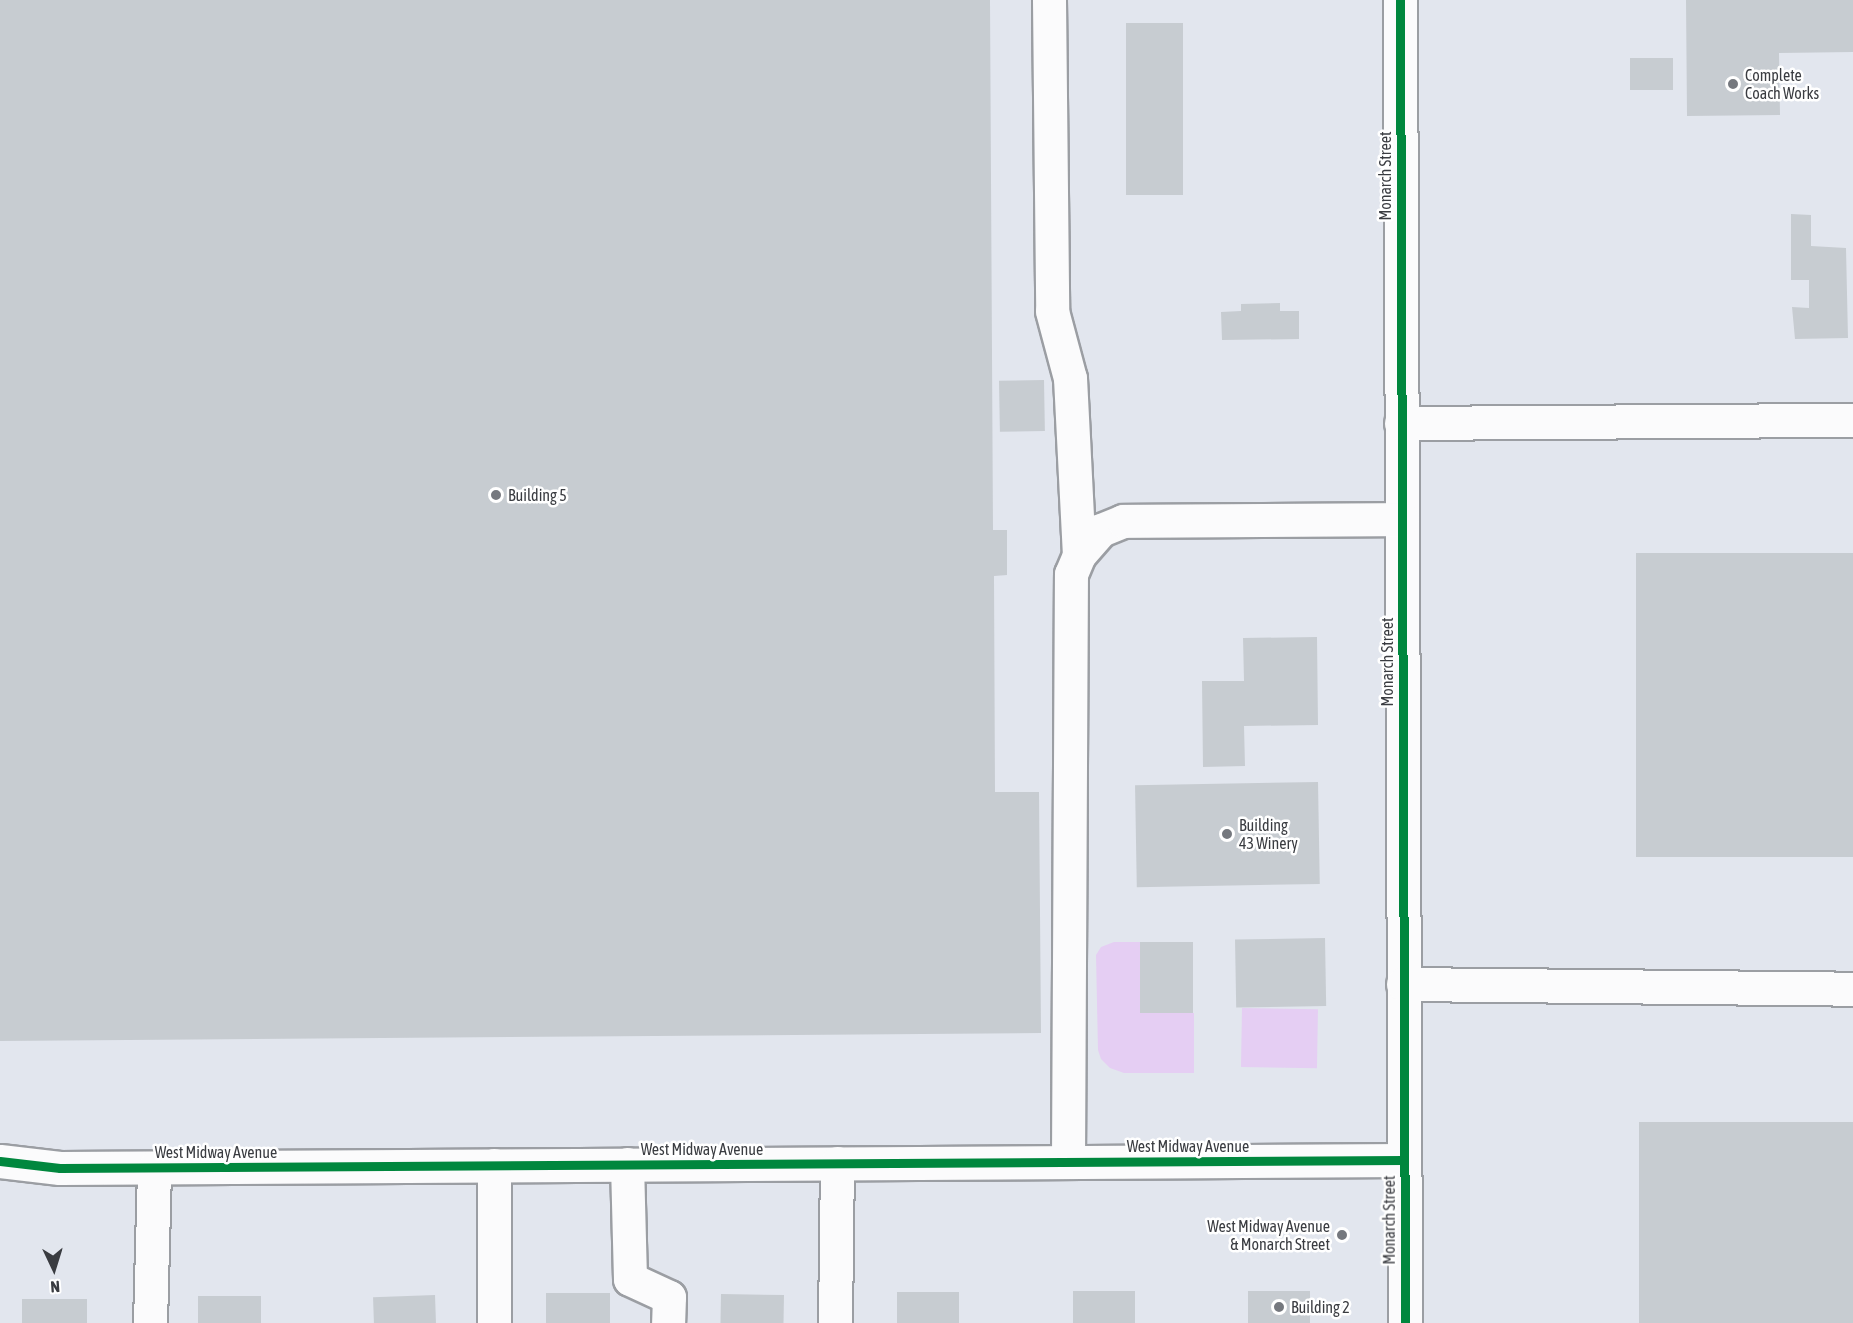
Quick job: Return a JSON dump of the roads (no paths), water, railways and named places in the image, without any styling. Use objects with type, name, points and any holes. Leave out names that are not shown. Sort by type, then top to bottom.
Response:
[{"type":"street","points":[[1049,0],[1052,311],[1070,378],[1079,555]]},
{"type":"street","name":"Monarch Street","points":[[1400,0],[1405,1323]]},
{"type":"street","points":[[1401,423],[1853,420]]},
{"type":"street","points":[[1068,1161],[1071,574],[1079,555],[1101,530],[1123,521],[1401,519]]},
{"type":"street","points":[[1403,984],[1853,989]]},
{"type":"street","name":"West Midway Avenue","points":[[0,1161],[60,1168],[1404,1160]]},
{"type":"street","points":[[835,1323],[837,1163]]},
{"type":"street","points":[[627,1164],[630,1279],[669,1298],[668,1323]]},
{"type":"street","points":[[494,1165],[495,1323]]},
{"type":"street","points":[[150,1323],[154,1167]]},
{"type":"place","name":"Complete Coach Works","points":[[1733,84]]},
{"type":"place","name":"Building 5","points":[[496,495]]},
{"type":"place","name":"Building 43 Winery","points":[[1227,834]]},
{"type":"place","name":"West Midway Avenue & Monarch Street","points":[[1342,1235]]},
{"type":"place","name":"Building 2","points":[[1279,1307]]}]
